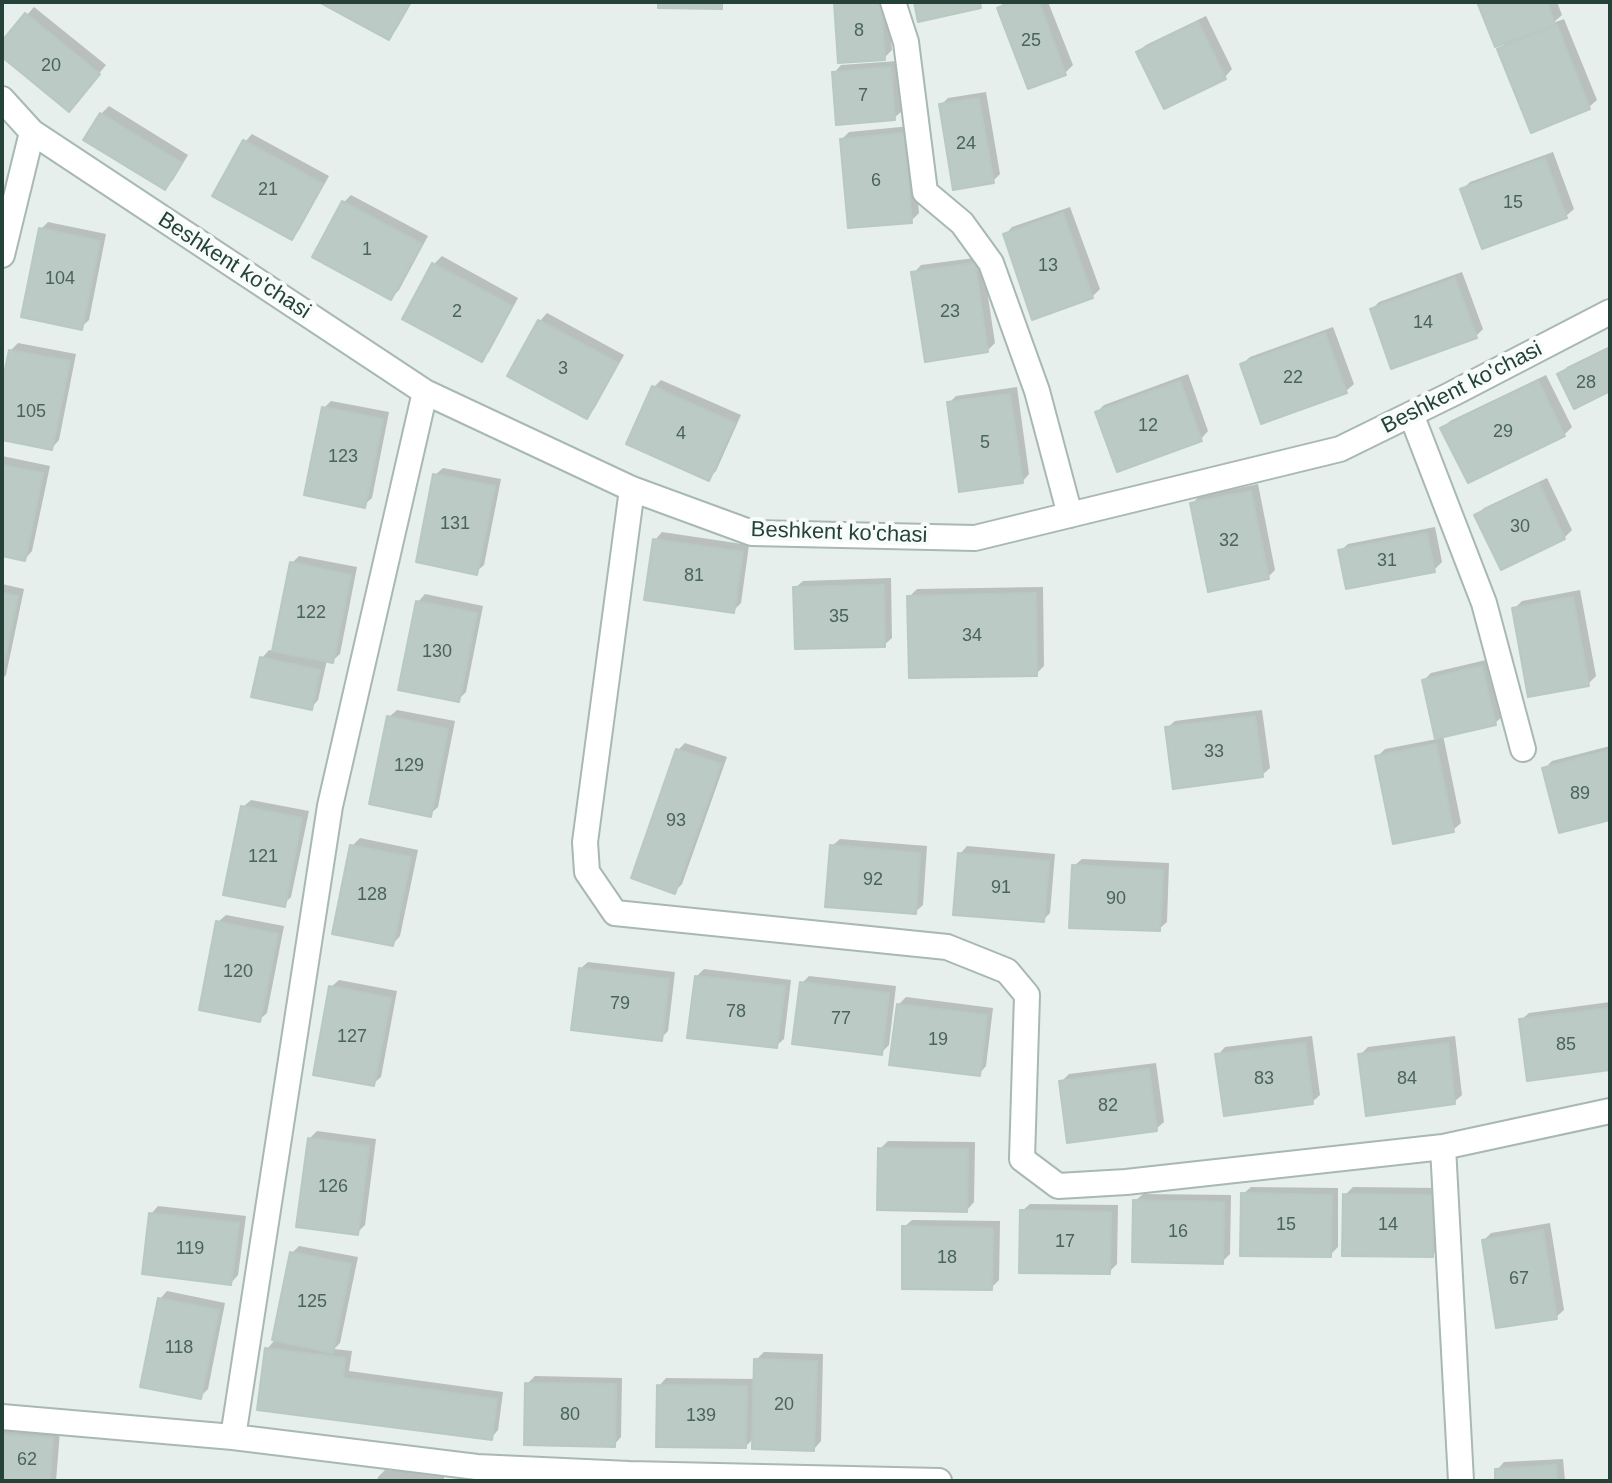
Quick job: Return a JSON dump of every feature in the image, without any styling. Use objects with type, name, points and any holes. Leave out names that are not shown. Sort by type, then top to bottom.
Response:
[{"type":"street","points":[[893,2],[906,42],[925,192],[962,223],[991,263],[1037,391],[1070,515]]},
{"type":"street","name":"Beshkent ko'chasi","points":[[2,99],[32,132],[425,392],[632,489],[752,533],[975,538],[1340,449],[1610,312]]},
{"type":"street","points":[[2,255],[32,132]]},
{"type":"street","points":[[233,1437],[330,806],[425,392]]},
{"type":"street","points":[[1411,414],[1484,603],[1523,749]]},
{"type":"street","points":[[632,489],[585,842],[587,872],[615,913],[947,947],[1007,971],[1027,995],[1022,1159],[1058,1186],[1126,1182],[1443,1147],[1610,1111]]},
{"type":"street","points":[[1443,1147],[1461,1481]]},
{"type":"street","points":[[2,1417],[233,1437],[476,1474],[939,1481]]},
{"type":"building","points":[[319,2],[410,2],[389,40]]},
{"type":"building","points":[[658,2],[722,2],[722,9],[658,8]]},
{"type":"building","points":[[834,2],[881,2],[885,60],[838,63]]},
{"type":"building","points":[[914,2],[980,2],[981,8],[918,22]]},
{"type":"building","points":[[1011,2],[1039,2],[1066,75],[1028,89],[997,8]]},
{"type":"building","points":[[1477,2],[1547,2],[1555,24],[1495,47]]},
{"type":"building","points":[[25,13],[100,74],[69,112],[2,57],[2,41]]},
{"type":"building","points":[[1198,22],[1226,79],[1164,109],[1136,52]]},
{"type":"building","points":[[1557,25],[1590,109],[1531,133],[1497,49]]},
{"type":"building","points":[[891,67],[895,120],[836,125],[832,72]]},
{"type":"building","points":[[979,98],[994,183],[953,190],[939,104]]},
{"type":"building","points":[[100,113],[182,163],[165,190],[83,140]]},
{"type":"building","points":[[904,133],[912,223],[848,228],[840,139]]},
{"type":"building","points":[[243,140],[323,184],[292,240],[212,196]]},
{"type":"building","points":[[1545,158],[1567,218],[1482,249],[1460,189]]},
{"type":"building","points":[[342,201],[422,244],[391,300],[312,257]]},
{"type":"building","points":[[1063,213],[1093,298],[1032,320],[1003,234]]},
{"type":"building","points":[[39,228],[100,241],[82,330],[21,317]]},
{"type":"building","points":[[432,263],[512,306],[482,362],[402,319]]},
{"type":"building","points":[[975,263],[988,352],[925,362],[911,272]]},
{"type":"building","points":[[1455,278],[1477,338],[1391,369],[1370,309]]},
{"type":"building","points":[[538,320],[618,363],[587,419],[507,376]]},
{"type":"building","points":[[1325,333],[1347,393],[1261,424],[1240,364]]},
{"type":"building","points":[[1610,348],[1610,391],[1574,409],[1557,374]]},
{"type":"building","points":[[9,350],[70,361],[52,450],[2,440],[2,384]]},
{"type":"building","points":[[1180,381],[1202,441],[1117,472],[1095,412]]},
{"type":"building","points":[[1538,381],[1565,436],[1468,483],[1440,428]]},
{"type":"building","points":[[652,386],[735,423],[709,481],[626,444]]},
{"type":"building","points":[[1010,394],[1023,483],[959,492],[947,402]]},
{"type":"building","points":[[322,407],[383,419],[365,508],[304,495]]},
{"type":"building","points":[[2,465],[43,473],[25,561],[2,556]]},
{"type":"building","points":[[433,474],[495,486],[477,575],[416,562]]},
{"type":"building","points":[[1539,484],[1565,539],[1501,570],[1474,515]]},
{"type":"building","points":[[1251,491],[1269,579],[1208,592],[1190,503]]},
{"type":"building","points":[[1427,533],[1435,572],[1346,589],[1338,550]]},
{"type":"building","points":[[653,539],[743,552],[734,613],[644,600]]},
{"type":"building","points":[[290,562],[351,575],[333,663],[272,651]]},
{"type":"building","points":[[884,585],[885,647],[795,649],[793,587]]},
{"type":"building","points":[[2,593],[18,596],[2,672]]},
{"type":"building","points":[[1036,593],[1037,676],[909,678],[907,596]]},
{"type":"building","points":[[1573,597],[1589,686],[1528,697],[1512,608]]},
{"type":"building","points":[[416,601],[477,613],[459,702],[398,690]]},
{"type":"building","points":[[260,657],[320,670],[312,710],[251,697]]},
{"type":"building","points":[[1482,666],[1496,725],[1435,739],[1422,680]]},
{"type":"building","points":[[387,716],[448,729],[431,817],[369,804]]},
{"type":"building","points":[[1255,716],[1263,777],[1173,789],[1165,727]]},
{"type":"building","points":[[1436,744],[1454,832],[1393,844],[1375,756]]},
{"type":"building","points":[[676,749],[721,764],[675,894],[631,878]]},
{"type":"building","points":[[1610,750],[1610,820],[1559,833],[1542,768]]},
{"type":"building","points":[[241,806],[302,818],[285,907],[223,895]]},
{"type":"building","points":[[350,845],[411,857],[393,946],[332,934]]},
{"type":"building","points":[[830,845],[920,853],[916,914],[825,907]]},
{"type":"building","points":[[958,853],[1049,861],[1044,922],[953,915]]},
{"type":"building","points":[[1072,865],[1163,870],[1160,931],[1069,928]]},
{"type":"building","points":[[216,921],[278,934],[260,1022],[199,1010]]},
{"type":"building","points":[[579,968],[669,979],[662,1041],[571,1030]]},
{"type":"building","points":[[695,976],[785,986],[777,1048],[687,1038]]},
{"type":"building","points":[[800,982],[889,993],[882,1055],[792,1044]]},
{"type":"building","points":[[329,986],[391,998],[374,1086],[313,1075]]},
{"type":"building","points":[[897,1004],[987,1015],[980,1076],[889,1065]]},
{"type":"building","points":[[1609,1008],[1610,1070],[1527,1081],[1519,1019]]},
{"type":"building","points":[[1305,1043],[1313,1104],[1224,1116],[1215,1054]]},
{"type":"building","points":[[1448,1043],[1455,1104],[1366,1116],[1358,1054]]},
{"type":"building","points":[[1149,1069],[1157,1131],[1067,1143],[1059,1081]]},
{"type":"building","points":[[308,1138],[369,1146],[358,1235],[296,1227]]},
{"type":"building","points":[[878,1148],[968,1149],[967,1212],[877,1210]]},
{"type":"building","points":[[1241,1193],[1332,1195],[1331,1257],[1240,1256]]},
{"type":"building","points":[[1343,1194],[1434,1195],[1433,1257],[1342,1256]]},
{"type":"building","points":[[1133,1200],[1224,1202],[1223,1264],[1132,1262]]},
{"type":"building","points":[[1020,1210],[1111,1212],[1110,1274],[1019,1273]]},
{"type":"building","points":[[149,1213],[239,1223],[231,1285],[142,1274]]},
{"type":"building","points":[[902,1226],[993,1228],[992,1290],[902,1289]]},
{"type":"building","points":[[1543,1230],[1557,1319],[1496,1328],[1482,1240]]},
{"type":"building","points":[[290,1252],[351,1264],[333,1353],[272,1340]]},
{"type":"building","points":[[158,1298],[219,1310],[201,1399],[140,1387]]},
{"type":"building","points":[[265,1348],[345,1358],[343,1378],[497,1399],[492,1440],[257,1410]]},
{"type":"building","points":[[754,1359],[817,1361],[814,1451],[752,1449]]},
{"type":"building","points":[[525,1383],[616,1384],[615,1447],[524,1445]]},
{"type":"building","points":[[657,1385],[747,1386],[746,1448],[656,1447]]},
{"type":"building","points":[[2,1435],[53,1438],[50,1481],[2,1481]]},
{"type":"building","points":[[1556,1465],[1557,1481],[1495,1481],[1495,1469]]}]
